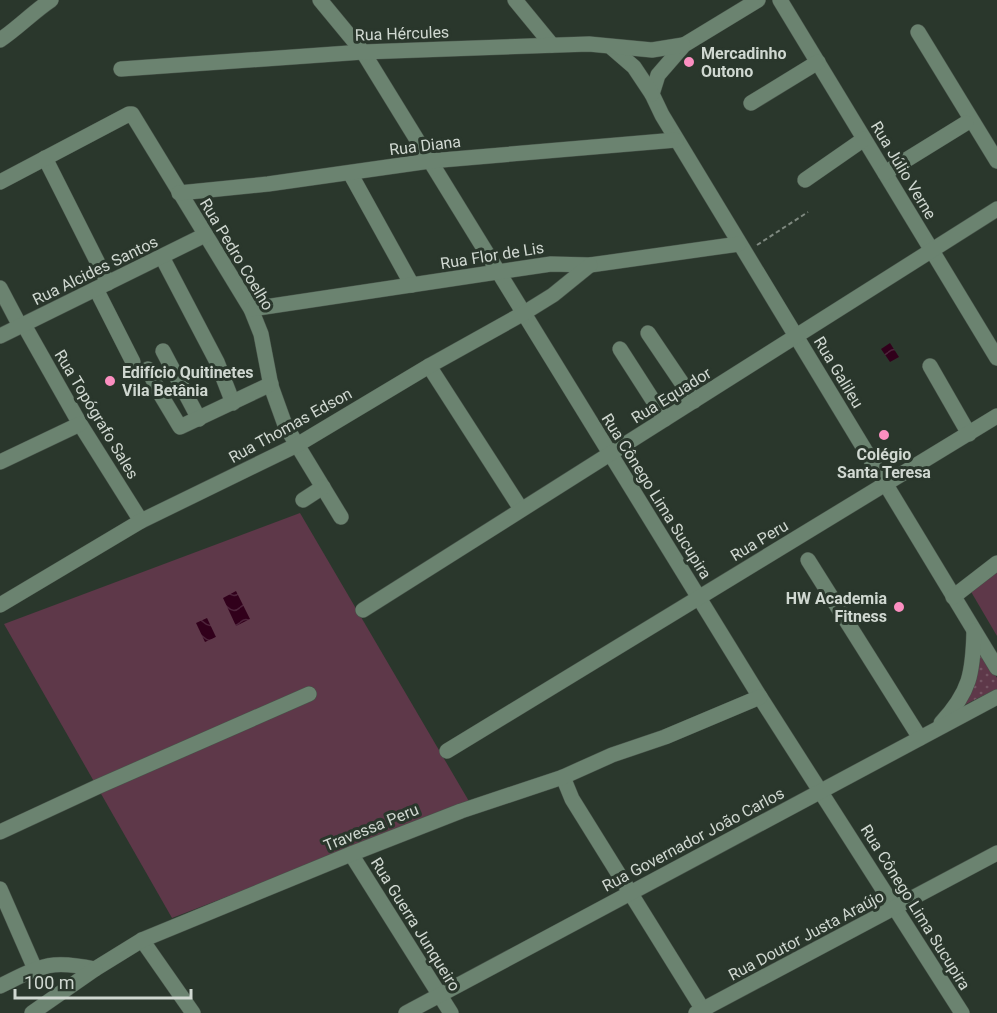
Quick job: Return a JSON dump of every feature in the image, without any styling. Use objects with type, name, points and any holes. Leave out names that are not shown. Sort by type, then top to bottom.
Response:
[{"type":"street","points":[[0,40],[51,0]]},
{"type":"street","points":[[515,0],[552,45]]},
{"type":"street","points":[[652,94],[658,75],[684,45],[758,0]]},
{"type":"street","name":"Rua Júlio Verne","points":[[780,0],[997,358]]},
{"type":"street","name":"Rua Cônego Lima Sucupira","points":[[323,1],[363,52],[760,697],[962,1013]]},
{"type":"street","points":[[918,32],[997,161]]},
{"type":"street","name":"Rua Hércules","points":[[121,69],[363,52],[552,45],[599,45],[652,50],[684,45]]},
{"type":"street","name":"Rua Galileu","points":[[612,48],[634,67],[652,94],[676,140],[997,668]]},
{"type":"street","points":[[751,103],[818,62]]},
{"type":"street","name":"Rua Pedro Coelho","points":[[45,158],[130,114],[251,309],[261,334],[271,384],[285,425],[341,517]]},
{"type":"street","points":[[885,173],[966,123]]},
{"type":"street","points":[[805,180],[864,139]]},
{"type":"street","name":"Rua Diana","points":[[179,193],[430,161],[676,140]]},
{"type":"street","points":[[0,182],[45,158],[133,362]]},
{"type":"street","points":[[350,173],[412,285]]},
{"type":"street","name":"Rua Equador","points":[[363,610],[997,209]]},
{"type":"street","name":"Rua Alcides Santos","points":[[0,336],[205,235]]},
{"type":"street","name":"Rua Flor de Lis","points":[[251,309],[551,264],[590,265],[742,249]]},
{"type":"street","points":[[162,257],[217,362],[233,403]]},
{"type":"street","name":"Rua Thomas Edson","points":[[0,605],[141,521],[297,445],[429,366],[524,313],[553,295],[590,265]]},
{"type":"street","name":"Rua Topógrafo Sales","points":[[0,288],[80,424],[141,521]]},
{"type":"street","points":[[648,333],[694,401]]},
{"type":"street","points":[[620,350],[665,419]]},
{"type":"street","points":[[163,351],[193,421]]},
{"type":"street","points":[[429,366],[521,509]]},
{"type":"street","points":[[930,366],[969,434]]},
{"type":"street","points":[[148,369],[179,426],[271,384]]},
{"type":"street","name":"Rua Peru","points":[[447,751],[997,416]]},
{"type":"street","points":[[0,462],[80,424]]},
{"type":"street","points":[[303,500],[323,487]]},
{"type":"street","points":[[808,560],[926,735],[952,711],[964,694],[973,664],[974,631]]},
{"type":"street","points":[[953,597],[997,563]]},
{"type":"street","points":[[0,832],[309,694]]},
{"type":"street","name":"Travessa Peru","points":[[95,969],[142,940],[351,854],[461,811],[562,777],[612,754],[665,737],[760,697]]},
{"type":"street","name":"Rua Governador João Carlos","points":[[406,1013],[997,697]]},
{"type":"street","points":[[562,777],[572,799],[631,892],[701,1012]]},
{"type":"street","name":"Rua Doutor Justa Araújo","points":[[701,1012],[997,853]]},
{"type":"street","name":"Rua Guerra Junqueiro","points":[[351,854],[451,1013]]},
{"type":"street","points":[[0,889],[35,969]]},
{"type":"street","points":[[142,940],[193,1013]]},
{"type":"street","points":[[0,986],[53,963],[95,969]]},
{"type":"street","points":[[32,1013],[95,969]]},
{"type":"path","points":[[742,249],[808,212]]},
{"type":"shaded area","points":[[300,513],[470,803],[172,918],[4,624]]},
{"type":"shaded area","points":[[997,568],[997,636],[970,590]]},
{"type":"shaded area","points":[[980,651],[997,678],[997,689],[964,705],[976,679]]},
{"type":"water","points":[[890,343],[899,357],[890,362],[881,349]]},
{"type":"water","points":[[236,591],[250,619],[236,626],[223,598]]},
{"type":"water","points":[[207,618],[216,637],[205,642],[196,623]]},
{"type":"place","name":"Mercadinho Outono","points":[[689,62]]},
{"type":"place","name":"Edifício Quitinetes Vila Betânia","points":[[110,381]]},
{"type":"place","name":"Colégio Santa Teresa","points":[[884,435]]},
{"type":"place","name":"HW Academia Fitness","points":[[899,607]]}]
